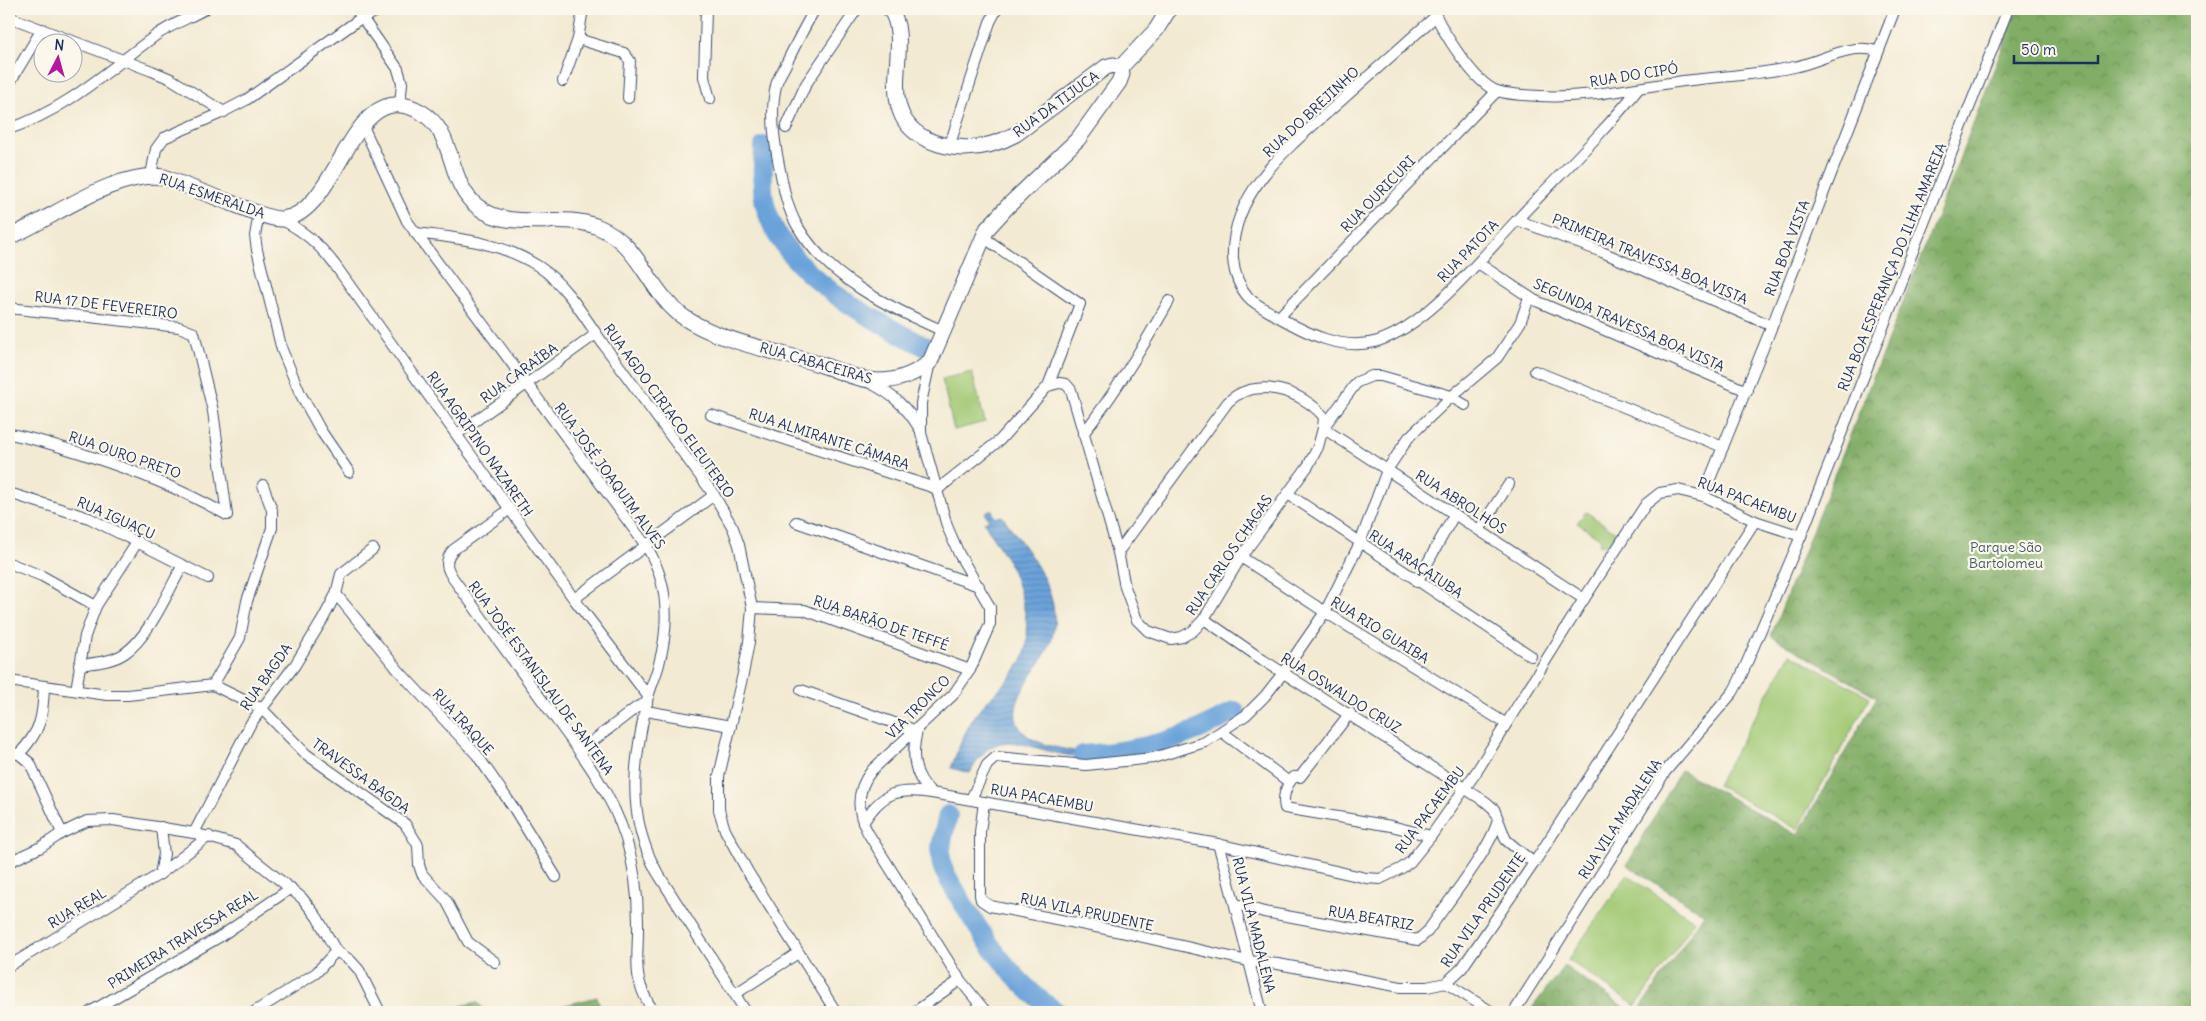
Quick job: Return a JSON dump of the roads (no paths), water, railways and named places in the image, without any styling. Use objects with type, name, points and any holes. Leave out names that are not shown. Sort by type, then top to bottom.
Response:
[{"type":"main road","name":"RUA DA TIJUCA","points":[[890,9],[897,24],[896,90],[898,102],[910,125],[920,136],[949,147],[975,148],[1004,140],[1016,134],[1106,67],[1113,65],[1120,67]]},
{"type":"main road","points":[[930,362],[983,237],[1002,212],[1078,139],[1119,82],[1122,74],[1120,67],[1156,30],[1169,9]]},
{"type":"main road","points":[[280,219],[294,215],[306,207],[318,195],[362,124],[385,108],[400,105]]},
{"type":"main road","name":"RUA CABACEIRAS","points":[[400,105],[418,110],[429,117],[440,129],[466,195],[486,213],[509,219],[583,222],[598,227],[611,234],[632,251],[669,304],[689,322],[724,336],[864,380],[885,381],[904,378],[919,371],[930,362]]},
{"type":"main road","name":"RUA ESMERALDA","points":[[9,237],[119,181],[151,175],[164,177],[259,213],[280,219]]},
{"type":"street","points":[[9,129],[37,118],[71,100],[156,35],[206,9]]},
{"type":"street","points":[[151,175],[156,149],[164,138],[224,112],[246,100],[359,13],[383,9]]},
{"type":"street","points":[[564,81],[578,39],[583,9]]},
{"type":"street","points":[[706,9],[704,77],[710,99]]},
{"type":"street","points":[[815,9],[776,86],[773,125],[777,157],[787,199],[797,226],[830,266],[881,301],[944,331]]},
{"type":"street","points":[[786,128],[809,78],[857,9]]},
{"type":"street","points":[[949,147],[990,22],[997,9]]},
{"type":"street","name":"RUA BOA VISTA","points":[[1703,496],[1772,326],[1877,51],[1895,9]]},
{"type":"street","name":"RUA BOA ESPERANÇA DO ILHA AMAREIA","points":[[1801,536],[2008,9]]},
{"type":"street","points":[[1435,12],[1458,52],[1486,84],[1497,91]]},
{"type":"street","name":"RUA DO BREJINHO","points":[[1279,317],[1249,298],[1239,284],[1234,268],[1235,234],[1250,195],[1264,174],[1296,142],[1435,12]]},
{"type":"street","points":[[359,13],[398,69],[402,83],[400,105]]},
{"type":"street","points":[[9,17],[125,59],[171,80],[224,112]]},
{"type":"street","points":[[9,84],[42,29]]},
{"type":"street","points":[[578,39],[624,53],[628,56],[630,61],[628,98]]},
{"type":"street","name":"RUA DO CIPÓ","points":[[1497,91],[1561,97],[1587,96],[1789,68],[1811,64],[1854,48],[1877,51]]},
{"type":"street","name":"RUA PATOTA","points":[[1279,317],[1307,332],[1343,344],[1359,345],[1379,340],[1413,322],[1478,263],[1517,220],[1606,129],[1638,88]]},
{"type":"street","name":"RUA OURICURI","points":[[1279,317],[1497,91]]},
{"type":"street","name":"RUA JOSÉ JOAQUIM ALVES","points":[[362,124],[397,204],[415,233],[647,547],[660,571],[667,604],[662,653],[647,703],[636,770],[635,803],[644,848],[665,887],[746,1012]]},
{"type":"street","points":[[259,213],[255,236],[257,250],[282,350],[300,393],[321,431],[349,472]]},
{"type":"street","name":"RUA AGRIPINO NAZARETH","points":[[280,219],[308,234],[320,245],[457,434],[647,703]]},
{"type":"street","name":"PRIMEIRA TRAVESSA BOA VISTA","points":[[1517,220],[1602,252],[1772,326]]},
{"type":"street","name":"RUA AGDO CIRIACO ELEUTERIO","points":[[415,233],[472,241],[522,257],[550,275],[596,334],[714,495],[733,528],[739,545],[752,608],[749,642],[719,776],[718,796],[721,817],[725,830],[743,864],[836,1012]]},
{"type":"street","points":[[938,489],[973,459],[1000,440],[1048,386],[1080,304],[983,237]]},
{"type":"street","name":"SEGUNDA TRAVESSA BOA VISTA","points":[[1478,263],[1529,298],[1746,391]]},
{"type":"street","points":[[971,799],[987,765],[996,756],[1058,764],[1117,763],[1185,750],[1222,732],[1246,715],[1283,673],[1325,612],[1360,543],[1387,470],[1410,437],[1452,396],[1497,358],[1520,323],[1529,298]]},
{"type":"street","points":[[1083,434],[1122,381],[1169,301]]},
{"type":"street","name":"RUA 17 DE FEVEREIRO","points":[[9,308],[179,327],[194,333],[213,411],[227,515]]},
{"type":"street","name":"RUA CARAÍBA","points":[[457,434],[596,334]]},
{"type":"street","name":"VIA TRONCO","points":[[930,362],[921,403],[921,433],[952,540],[990,607],[990,624],[970,670],[953,695],[877,765],[864,780],[859,794],[858,805],[862,823],[960,980],[986,1012]]},
{"type":"street","points":[[1535,372],[1723,447]]},
{"type":"street","name":"RUA CARLOS CHAGAS","points":[[1048,386],[1059,383],[1066,384],[1071,390],[1118,552],[1125,587],[1137,620],[1148,631],[1171,639],[1182,637],[1193,631],[1204,619],[1241,557],[1288,494],[1318,447],[1323,428],[1357,382],[1372,376],[1381,376],[1452,396],[1465,405]]},
{"type":"street","points":[[864,380],[898,400],[910,412],[921,433]]},
{"type":"street","points":[[1118,552],[1236,394],[1255,387],[1290,393],[1317,409],[1324,416],[1323,428]]},
{"type":"street","name":"RUA ALMIRANTE CÂMARA","points":[[711,415],[938,489]]},
{"type":"street","name":"RUA ABROLHOS","points":[[1323,428],[1584,599]]},
{"type":"street","name":"RUA OURO PRETO","points":[[9,434],[68,449],[152,477],[178,488],[227,515]]},
{"type":"street","points":[[1479,530],[1510,484]]},
{"type":"street","points":[[9,681],[128,695],[213,685],[240,638],[247,601],[272,528],[272,510],[263,485]]},
{"type":"street","name":"RUA PACAEMBU","points":[[862,823],[872,809],[888,795],[908,790],[971,799],[1218,844],[1366,878],[1380,879],[1391,875],[1410,862],[1465,789],[1584,599],[1646,504],[1654,497],[1667,490],[1678,490],[1703,496],[1755,521],[1801,536]]},
{"type":"street","name":"RUA IGUAÇU","points":[[9,493],[89,518],[138,541],[208,578]]},
{"type":"street","name":"RUA ARAÇAIUBA","points":[[1288,494],[1417,582],[1531,656]]},
{"type":"street","points":[[574,599],[647,547],[714,495]]},
{"type":"street","name":"RUA JOSÉ ESTANISLAU DE SANTENA","points":[[510,509],[453,550],[446,562],[449,573],[580,751],[612,803],[626,838],[632,862],[638,921],[636,972],[640,987],[654,1012]]},
{"type":"street","points":[[1417,582],[1454,515]]},
{"type":"street","name":"RUA VILA PRUDENTE","points":[[984,802],[980,832],[980,896],[984,903],[1248,961],[1278,964],[1401,987],[1427,987],[1446,983],[1462,968],[1534,863],[1755,521]]},
{"type":"street","points":[[796,522],[979,586]]},
{"type":"street","name":"RUA VILA MADALENA","points":[[1514,1012],[1665,772],[1733,692],[1801,536]]},
{"type":"street","points":[[76,690],[85,636],[96,606],[138,541]]},
{"type":"street","name":"RUA BAGDA","points":[[194,833],[233,756],[262,709],[295,665],[336,594],[341,574],[373,549]]},
{"type":"street","name":"RUA RIO GUAIBA","points":[[1241,557],[1325,612],[1505,724]]},
{"type":"street","points":[[9,563],[42,576],[96,606]]},
{"type":"street","points":[[79,665],[114,658],[133,647],[142,636],[183,565]]},
{"type":"street","name":"RUA IRAQUE","points":[[336,594],[399,672],[476,755],[515,810],[556,877]]},
{"type":"street","name":"RUA BARÃO DE TEFFÉ","points":[[752,608],[804,610],[970,670]]},
{"type":"street","name":"RUA OSWALDO CRUZ","points":[[1204,619],[1283,673],[1350,713],[1465,789]]},
{"type":"street","name":"TRAVESSA BAGDA","points":[[213,685],[262,709],[306,754],[405,824],[418,845],[419,865],[422,874],[446,900],[468,942],[495,962]]},
{"type":"street","points":[[44,686],[44,709],[38,731],[14,754],[25,758],[35,772],[62,833]]},
{"type":"street","points":[[801,690],[917,730],[914,749],[916,768],[924,786],[932,793]]},
{"type":"street","points":[[580,751],[637,706],[647,703],[730,726]]},
{"type":"street","points":[[1350,713],[1300,778],[1294,777],[1289,782],[1284,802],[1285,808],[1391,826],[1430,836]]},
{"type":"street","points":[[1222,732],[1289,782]]},
{"type":"street","points":[[1465,789],[1494,809],[1506,840],[1534,863]]},
{"type":"street","name":"RUA BEATRIZ","points":[[1236,904],[1264,912],[1418,940],[1428,931],[1479,856],[1494,832],[1498,819]]},
{"type":"street","points":[[9,862],[77,825],[100,820],[160,827],[222,840],[248,853],[291,888],[310,907],[336,951],[350,960],[359,970],[380,1012]]},
{"type":"street","points":[[160,827],[164,854],[160,874]]},
{"type":"street","name":"RUA REAL","points":[[9,966],[160,874],[209,836]]},
{"type":"street","name":"RUA VILA MADALENA","points":[[1218,844],[1236,904],[1248,961],[1262,1012]]},
{"type":"street","name":"PRIMEIRA TRAVESSA REAL","points":[[90,1012],[221,936],[291,888]]},
{"type":"street","points":[[254,1012],[316,973],[336,951]]},
{"type":"street","points":[[735,994],[798,953]]},
{"type":"street","points":[[916,1010],[960,980]]},
{"type":"street","points":[[1446,983],[1492,1012]]},
{"type":"water","points":[[992,510],[995,518],[1002,516],[1038,568],[1046,582],[1054,613],[1054,628],[1050,644],[1017,703],[1016,717],[1020,728],[1028,736],[1039,742],[1053,747],[1083,752],[1082,757],[1078,757],[1023,744],[1003,743],[986,751],[970,773],[951,768],[962,740],[977,713],[1016,670],[1025,653],[1027,643],[1024,606],[1016,581],[1008,561],[984,522],[989,520],[985,513]]},
{"type":"waterway","points":[[764,146],[763,180],[765,206],[779,237],[794,258],[813,277],[858,310],[928,348]]},
{"type":"waterway","points":[[1083,755],[1123,751],[1180,737],[1199,730],[1235,711]]},
{"type":"waterway","points":[[948,815],[941,853],[942,865],[947,877],[978,928],[1001,960],[1027,989],[1057,1012]]},
{"type":"park label","name":"Parque São Bartolomeu","points":[[2006,556]]}]
